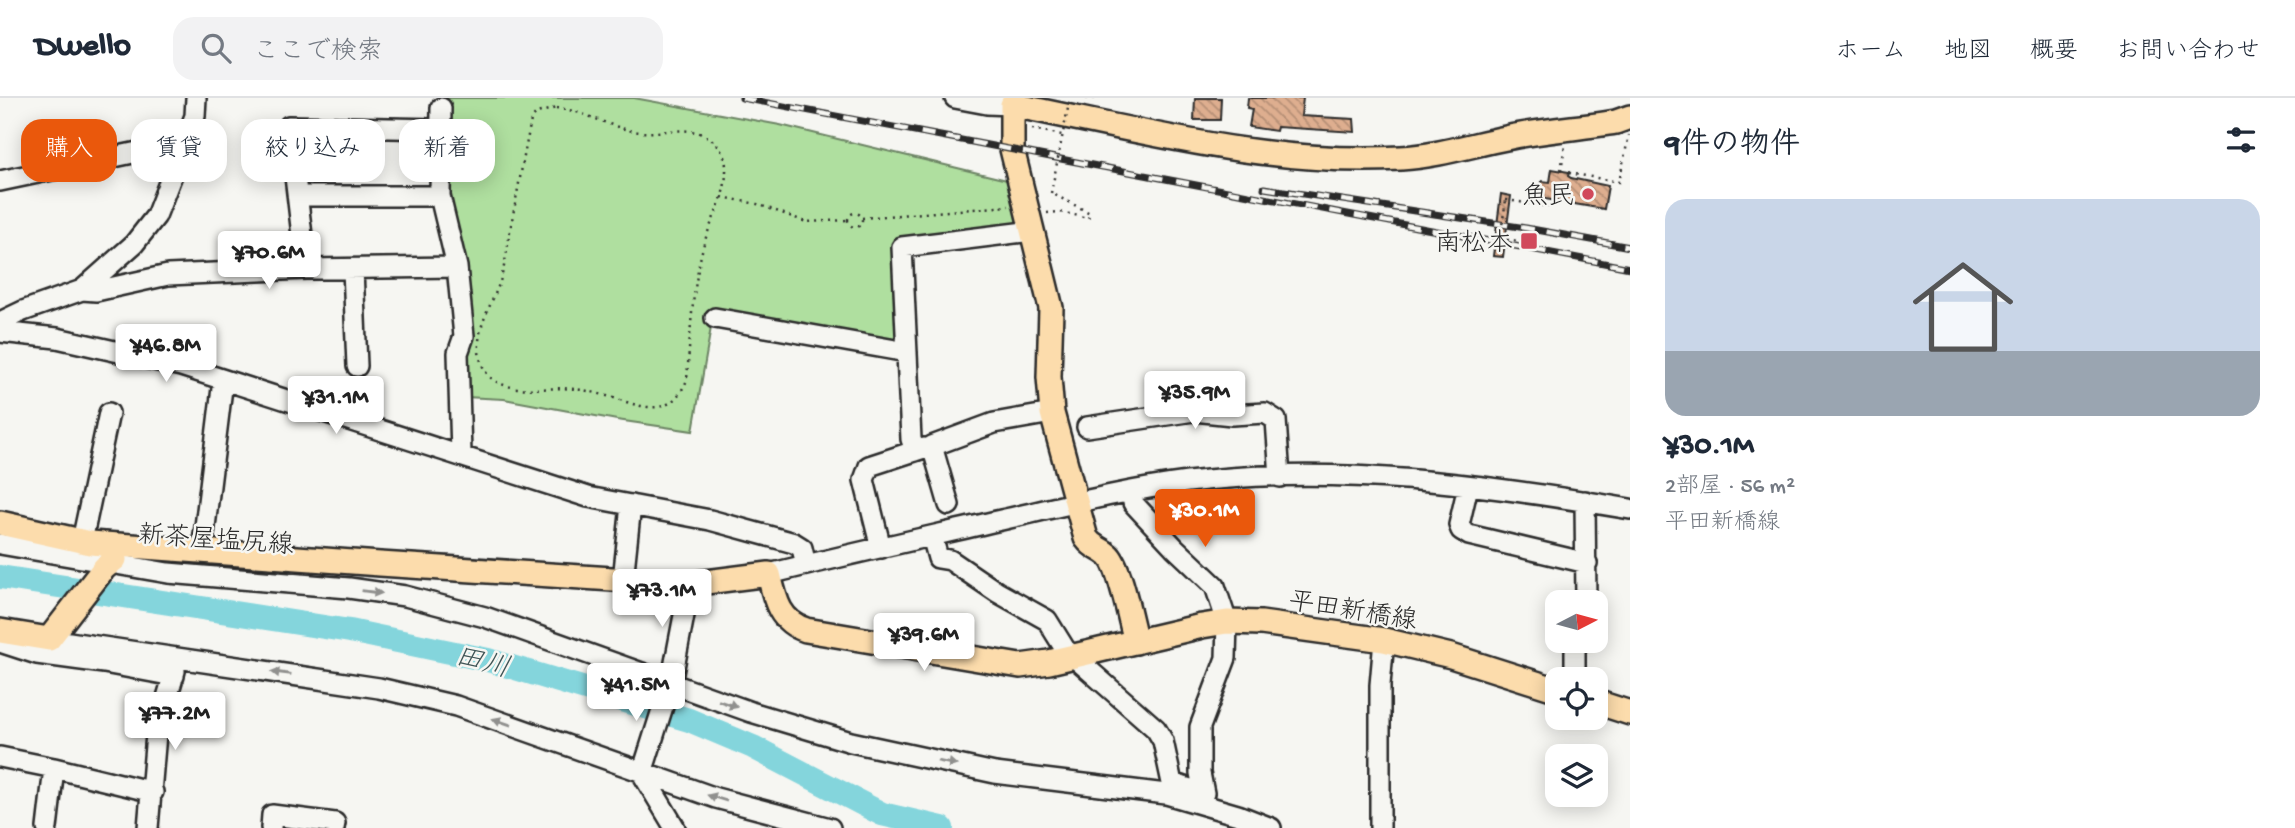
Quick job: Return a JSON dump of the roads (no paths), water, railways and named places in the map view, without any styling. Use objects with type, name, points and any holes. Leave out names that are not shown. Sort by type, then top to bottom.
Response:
[{"type":"main road","points":[[1136,642],[1118,572],[1109,555],[1092,547],[1086,538],[1052,413],[1049,377],[1051,308],[1012,149],[1012,102],[1227,148],[1264,153],[1371,159],[1433,155],[1507,137],[1616,122],[1629,126]]},
{"type":"main road","points":[[0,523],[82,541],[380,564],[690,584],[769,574]]},
{"type":"main road","points":[[0,535],[109,563]]},
{"type":"main road","name":"新茶屋塩尻線","points":[[52,635],[109,563],[318,574],[380,564]]},
{"type":"main road","name":"平田新橋線","points":[[769,574],[783,615],[791,625],[806,630],[1020,666],[1227,622],[1289,626],[1384,640],[1451,656],[1545,686]]},
{"type":"main road","points":[[1,636],[52,635]]},
{"type":"main road","points":[[1608,706],[1630,712]]},
{"type":"street","points":[[194,119],[196,98]]},
{"type":"street","points":[[955,98],[987,104],[1012,102]]},
{"type":"street","points":[[440,119],[441,108]]},
{"type":"street","points":[[306,269],[289,126],[399,127]]},
{"type":"street","points":[[0,181],[131,153]]},
{"type":"street","points":[[0,322],[82,290],[134,244],[156,216],[169,182]]},
{"type":"street","points":[[440,182],[440,195],[457,267],[464,336],[458,353],[461,454]]},
{"type":"street","points":[[298,196],[440,195]]},
{"type":"street","points":[[949,505],[924,449],[911,439],[902,247],[1032,231]]},
{"type":"street","points":[[82,290],[96,291],[168,275],[306,269],[457,267]]},
{"type":"street","points":[[353,269],[357,366]]},
{"type":"street","points":[[715,318],[907,352]]},
{"type":"street","points":[[0,332],[57,338],[181,366],[588,497],[710,520],[794,543],[802,548],[806,565]]},
{"type":"street","points":[[202,551],[223,380]]},
{"type":"street","points":[[1087,427],[1194,411],[1232,415],[1265,412],[1276,420],[1280,477]]},
{"type":"street","points":[[82,541],[110,413]]},
{"type":"street","points":[[881,548],[864,480],[869,466],[994,423],[1052,413]]},
{"type":"street","points":[[769,574],[1077,503],[1187,482],[1360,475],[1413,478],[1630,509]]},
{"type":"street","points":[[1468,486],[1459,525],[1461,530],[1469,535],[1587,563]]},
{"type":"street","points":[[1585,501],[1586,590]]},
{"type":"street","points":[[1133,503],[1215,586],[1227,622],[1226,658],[1200,727],[1200,773],[1204,793]]},
{"type":"street","points":[[623,580],[631,505]]},
{"type":"street","points":[[932,536],[938,558],[950,560],[1047,620],[1065,649],[1156,729],[1163,741],[1172,783],[1243,806],[1249,813],[1248,819]]},
{"type":"street","points":[[0,544],[168,573],[349,588],[405,596],[485,617],[668,686],[851,742],[995,773],[1166,794],[1271,828]]},
{"type":"street","points":[[675,828],[642,772],[668,686],[690,584]]},
{"type":"street","points":[[52,635],[201,662],[379,688],[456,706],[716,798],[830,828]]},
{"type":"street","points":[[1,636],[37,654],[174,674],[201,662]]},
{"type":"street","points":[[1380,828],[1380,685],[1384,640]]},
{"type":"street","points":[[95,644],[108,653],[126,659],[159,663],[174,674]]},
{"type":"street","points":[[148,828],[156,734],[174,674]]},
{"type":"street","points":[[0,757],[152,792]]},
{"type":"street","points":[[47,828],[54,768]]},
{"type":"street","points":[[271,828],[271,815],[335,823],[334,828]]},
{"type":"waterway","name":"田川","points":[[0,577],[350,631],[488,660],[689,720],[753,747],[882,814],[942,828]]},
{"type":"railway","points":[[742,98],[1630,268]]},
{"type":"railway","points":[[1264,188],[1526,228],[1630,247]]},
{"type":"place","name":"魚民","points":[[1588,194]]},
{"type":"place","name":"南松本","points":[[1529,241]]}]
